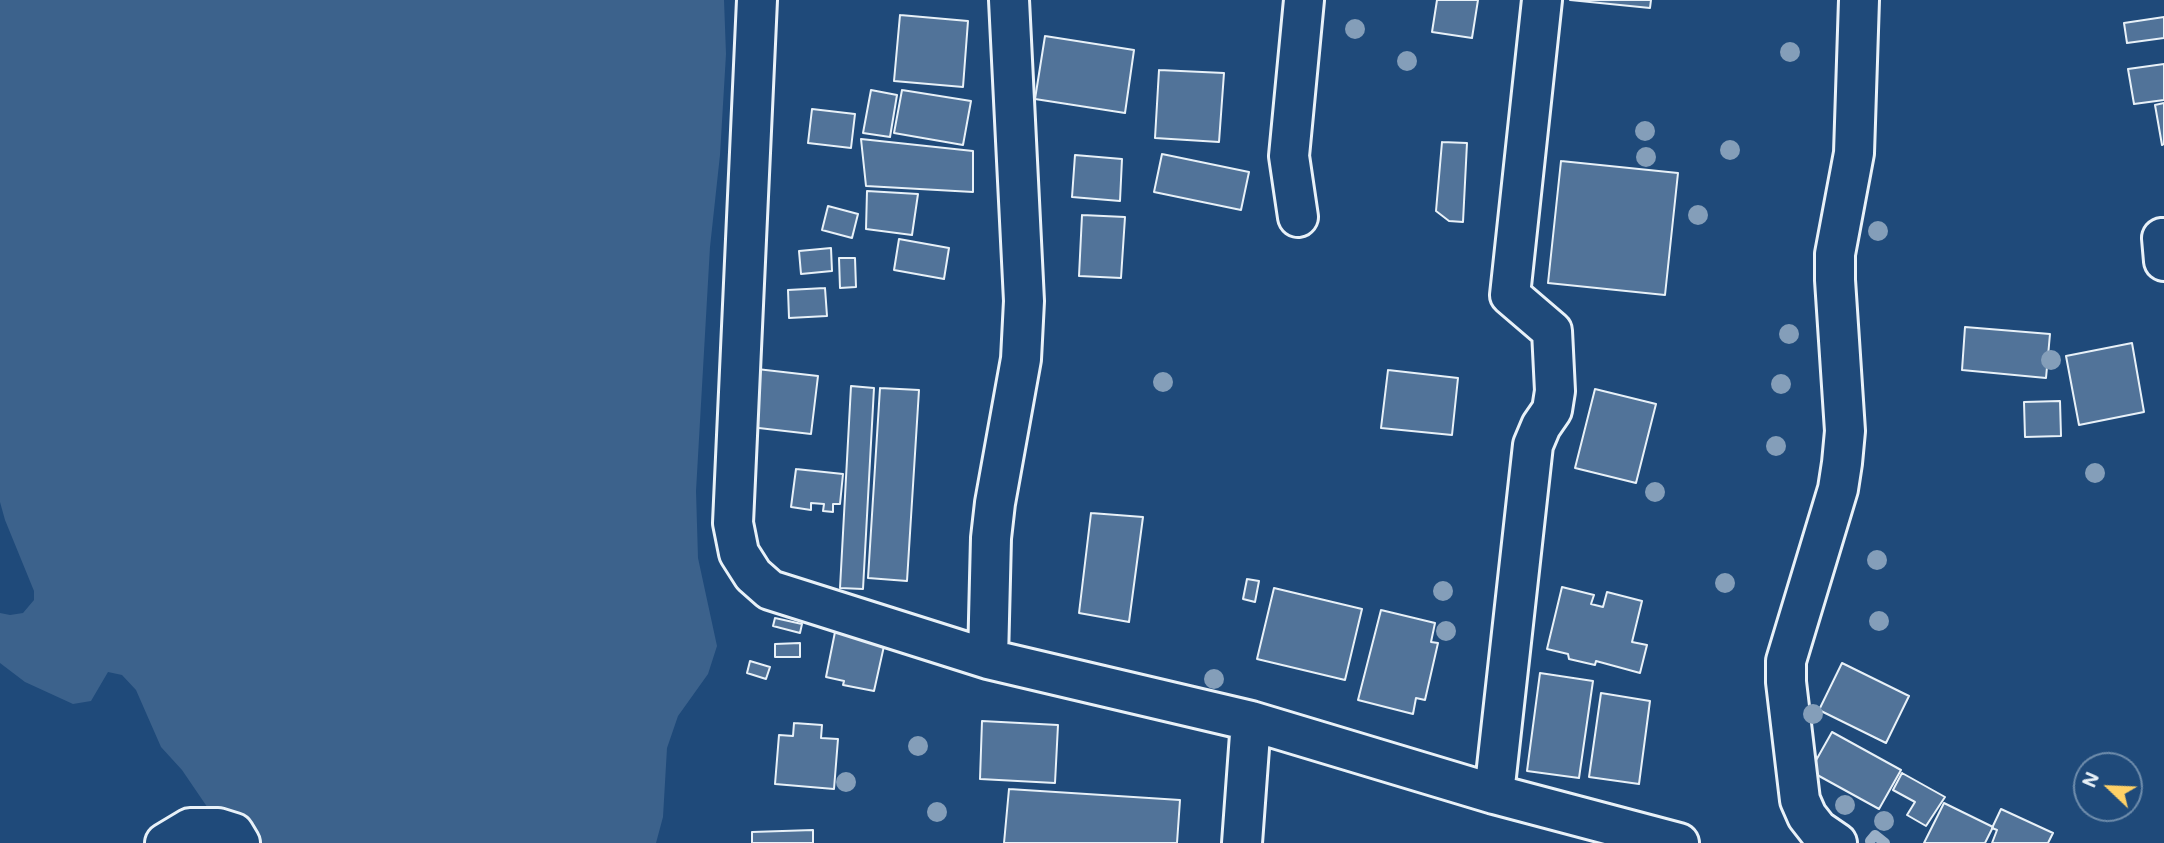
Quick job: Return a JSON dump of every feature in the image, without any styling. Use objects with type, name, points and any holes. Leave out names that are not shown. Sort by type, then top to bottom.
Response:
[{"type":"street","points":[[757,0],[733,523],[739,552],[753,575],[771,590],[988,659],[1251,721],[1494,794],[1679,843]]},
{"type":"street","points":[[988,659],[991,538],[1021,359],[1024,300],[1009,0]]},
{"type":"street","points":[[1297,216],[1289,156],[1304,0]]},
{"type":"street","points":[[1494,794],[1534,445],[1541,426],[1552,410],[1555,391],[1552,331],[1510,295],[1542,0]]},
{"type":"street","points":[[1837,843],[1818,830],[1807,816],[1800,800],[1786,682],[1786,661],[1838,489],[1842,463],[1845,431],[1835,254],[1854,153],[1859,0]]},
{"type":"street","points":[[1242,843],[1251,721]]},
{"type":"street","points":[[165,843],[190,828],[218,828],[234,833],[240,843]]},
{"type":"shaded area","points":[[0,0],[724,0],[726,54],[720,155],[710,247],[696,491],[698,558],[717,646],[708,674],[678,716],[667,748],[663,817],[656,843],[213,843],[214,817],[182,770],[161,747],[136,690],[122,675],[108,672],[91,701],[73,704],[25,682],[0,663],[0,613],[23,613],[34,600],[34,591],[0,502]]},
{"type":"building","points":[[1437,0],[1478,0],[1472,38],[1432,32]]},
{"type":"building","points":[[1570,0],[1651,0],[1650,8]]},
{"type":"building","points":[[900,15],[968,21],[963,87],[894,81]]},
{"type":"building","points":[[2164,17],[2164,38],[2127,43],[2124,23]]},
{"type":"building","points":[[1045,36],[1134,50],[1125,113],[1035,99]]},
{"type":"building","points":[[2164,64],[2164,100],[2134,104],[2128,69]]},
{"type":"building","points":[[1159,70],[1224,73],[1219,142],[1155,138]]},
{"type":"building","points":[[871,90],[897,95],[890,137],[863,133]]},
{"type":"building","points":[[902,90],[971,101],[963,145],[894,133]]},
{"type":"building","points":[[2164,103],[2164,144],[2162,145],[2155,105]]},
{"type":"building","points":[[812,109],[855,114],[851,148],[808,143]]},
{"type":"building","points":[[861,139],[973,151],[973,192],[866,186]]},
{"type":"building","points":[[1442,142],[1467,143],[1463,222],[1449,221],[1436,211]]},
{"type":"building","points":[[1162,154],[1249,172],[1241,210],[1154,192]]},
{"type":"building","points":[[1075,155],[1122,159],[1120,201],[1072,197]]},
{"type":"building","points":[[1561,161],[1678,173],[1665,295],[1548,283]]},
{"type":"building","points":[[867,191],[918,194],[912,235],[866,229]]},
{"type":"building","points":[[828,206],[858,214],[852,238],[822,230]]},
{"type":"building","points":[[1082,215],[1125,217],[1121,278],[1079,276]]},
{"type":"building","points":[[899,239],[949,248],[944,279],[894,270]]},
{"type":"building","points":[[831,248],[832,271],[801,274],[799,251]]},
{"type":"building","points":[[839,258],[855,258],[856,287],[840,288]]},
{"type":"building","points":[[825,288],[827,316],[789,318],[788,290]]},
{"type":"building","points":[[1965,327],[2050,334],[2046,378],[1962,370]]},
{"type":"building","points":[[2132,343],[2144,412],[2079,425],[2066,356]]},
{"type":"building","points":[[757,369],[818,376],[811,434],[750,427]]},
{"type":"building","points":[[1388,370],[1458,378],[1452,435],[1381,428]]},
{"type":"building","points":[[851,386],[874,388],[863,589],[840,588]]},
{"type":"building","points":[[880,388],[919,390],[907,581],[868,578]]},
{"type":"building","points":[[1595,389],[1656,404],[1636,483],[1575,468]]},
{"type":"building","points":[[2060,401],[2061,436],[2025,437],[2024,402]]},
{"type":"building","points":[[796,469],[843,474],[840,504],[833,504],[833,512],[823,511],[824,504],[811,503],[811,510],[791,507]]},
{"type":"building","points":[[1091,513],[1143,517],[1129,622],[1079,613]]},
{"type":"building","points":[[1247,579],[1259,581],[1255,602],[1243,599]]},
{"type":"building","points":[[1562,587],[1594,595],[1591,604],[1603,607],[1607,592],[1642,601],[1632,642],[1647,645],[1640,673],[1596,661],[1595,665],[1569,659],[1568,654],[1547,649]]},
{"type":"building","points":[[1274,588],[1362,609],[1345,680],[1257,659]]},
{"type":"building","points":[[1381,610],[1435,623],[1431,642],[1438,643],[1425,700],[1416,698],[1413,714],[1358,700]]},
{"type":"building","points":[[775,618],[802,624],[800,633],[773,626]]},
{"type":"building","points":[[836,627],[886,637],[874,691],[843,685],[844,681],[826,677]]},
{"type":"building","points":[[800,643],[800,657],[775,657],[775,644]]},
{"type":"building","points":[[750,661],[770,667],[766,679],[747,673]]},
{"type":"building","points":[[1842,663],[1909,696],[1886,743],[1819,710]]},
{"type":"building","points":[[1540,673],[1593,681],[1579,778],[1527,771]]},
{"type":"building","points":[[1601,693],[1650,701],[1639,784],[1589,777]]},
{"type":"building","points":[[982,721],[1058,725],[1055,783],[980,779]]},
{"type":"building","points":[[794,723],[822,725],[821,738],[838,739],[834,789],[775,784],[779,735],[793,736]]},
{"type":"building","points":[[1832,732],[1901,770],[1879,809],[1810,771]]},
{"type":"building","points":[[1902,773],[1945,797],[1926,826],[1907,815],[1915,802],[1893,790]]},
{"type":"building","points":[[1009,789],[1180,800],[1177,843],[1004,843]]},
{"type":"building","points":[[1944,803],[1993,827],[1985,843],[1924,843]]},
{"type":"building","points":[[2001,809],[2053,833],[2048,843],[1992,843],[1997,830],[1992,828]]},
{"type":"building","points":[[813,830],[813,843],[752,843],[752,832]]},
{"type":"waterway","points":[[1870,841],[1875,835],[1885,843]]}]
